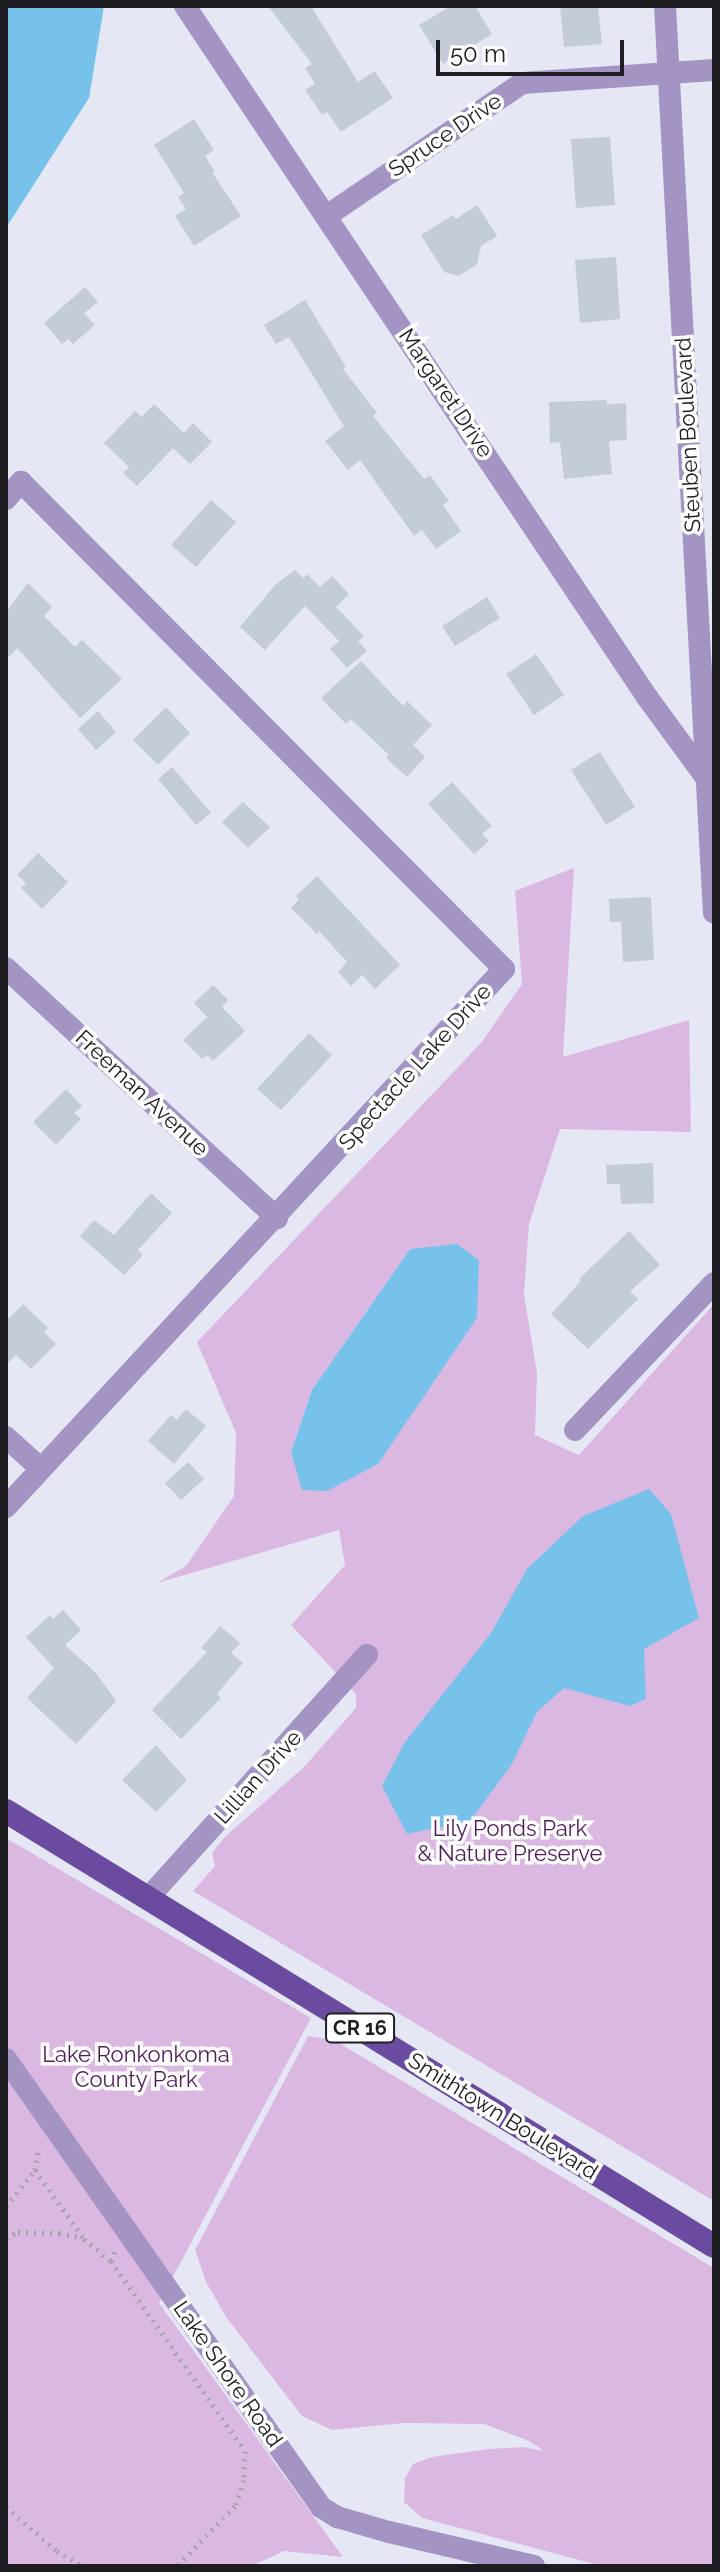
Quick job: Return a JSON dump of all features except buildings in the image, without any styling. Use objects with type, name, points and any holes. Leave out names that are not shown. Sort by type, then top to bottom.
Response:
[{"type":"main road","name":"Smithtown Boulevard","points":[[6,1811],[714,2246]]},
{"type":"street","name":"Margaret Drive","points":[[185,6],[328,215],[639,684],[711,773]]},
{"type":"street","name":"Steuben Boulevard","points":[[665,6],[711,773],[714,913]]},
{"type":"street","name":"Spruce Drive","points":[[328,215],[522,83],[714,70]]},
{"type":"street","name":"Spectacle Lake Drive","points":[[6,499],[21,482],[504,969],[277,1218],[6,1507]]},
{"type":"street","name":"Freeman Avenue","points":[[6,968],[277,1218]]},
{"type":"street","points":[[575,1430],[714,1283]]},
{"type":"street","points":[[6,1437],[41,1469]]},
{"type":"street","name":"Lillian Drive","points":[[149,1897],[367,1655]]},
{"type":"street","name":"Lake Shore Road","points":[[6,2059],[321,2507],[337,2517],[389,2532],[534,2566]]},
{"type":"path","points":[[6,2206],[35,2170],[84,2239],[111,2261],[245,2451],[244,2480],[235,2506],[177,2566]]},
{"type":"path","points":[[6,2238],[18,2232],[59,2233],[84,2239]]},
{"type":"path","points":[[111,2261],[120,2240]]},
{"type":"path","points":[[6,2507],[57,2551],[82,2566]]},
{"type":"green space","name":"Lily Ponds Park & Nature Preserve","points":[[574,868],[563,1057],[689,1020],[691,1132],[560,1129],[529,1224],[524,1294],[537,1373],[535,1435],[579,1455],[714,1304],[714,2201],[193,1891],[215,1866],[212,1853],[224,1838],[304,1767],[356,1708],[356,1694],[291,1625],[345,1565],[339,1530],[157,1583],[186,1566],[234,1496],[236,1433],[197,1342],[481,1043],[522,984],[515,891]],"holes":[[[410,1249],[477,1318],[442,1369],[291,1452],[312,1390]]]},
{"type":"green space","name":"Lake Ronkonkoma County Park","points":[[6,1838],[311,2018],[159,2303],[343,2557],[284,2551],[252,2566],[6,2566]]},
{"type":"green space","points":[[308,2036],[334,2040],[714,2268],[714,2566],[602,2566],[422,2518],[404,2502],[405,2478],[413,2464],[432,2457],[488,2449],[524,2447],[544,2451],[529,2441],[484,2424],[404,2423],[332,2430],[302,2416],[226,2317],[206,2282],[195,2250]]},
{"type":"water","points":[[6,6],[104,6],[89,98],[6,228]]},
{"type":"water","points":[[457,1244],[479,1260],[477,1318],[378,1464],[327,1491],[302,1490],[291,1452],[312,1390],[410,1249]]},
{"type":"water","points":[[649,1489],[671,1514],[699,1618],[644,1649],[646,1699],[630,1706],[564,1688],[537,1712],[512,1764],[470,1821],[407,1834],[382,1786],[405,1742],[491,1633],[527,1569],[583,1516]]}]
